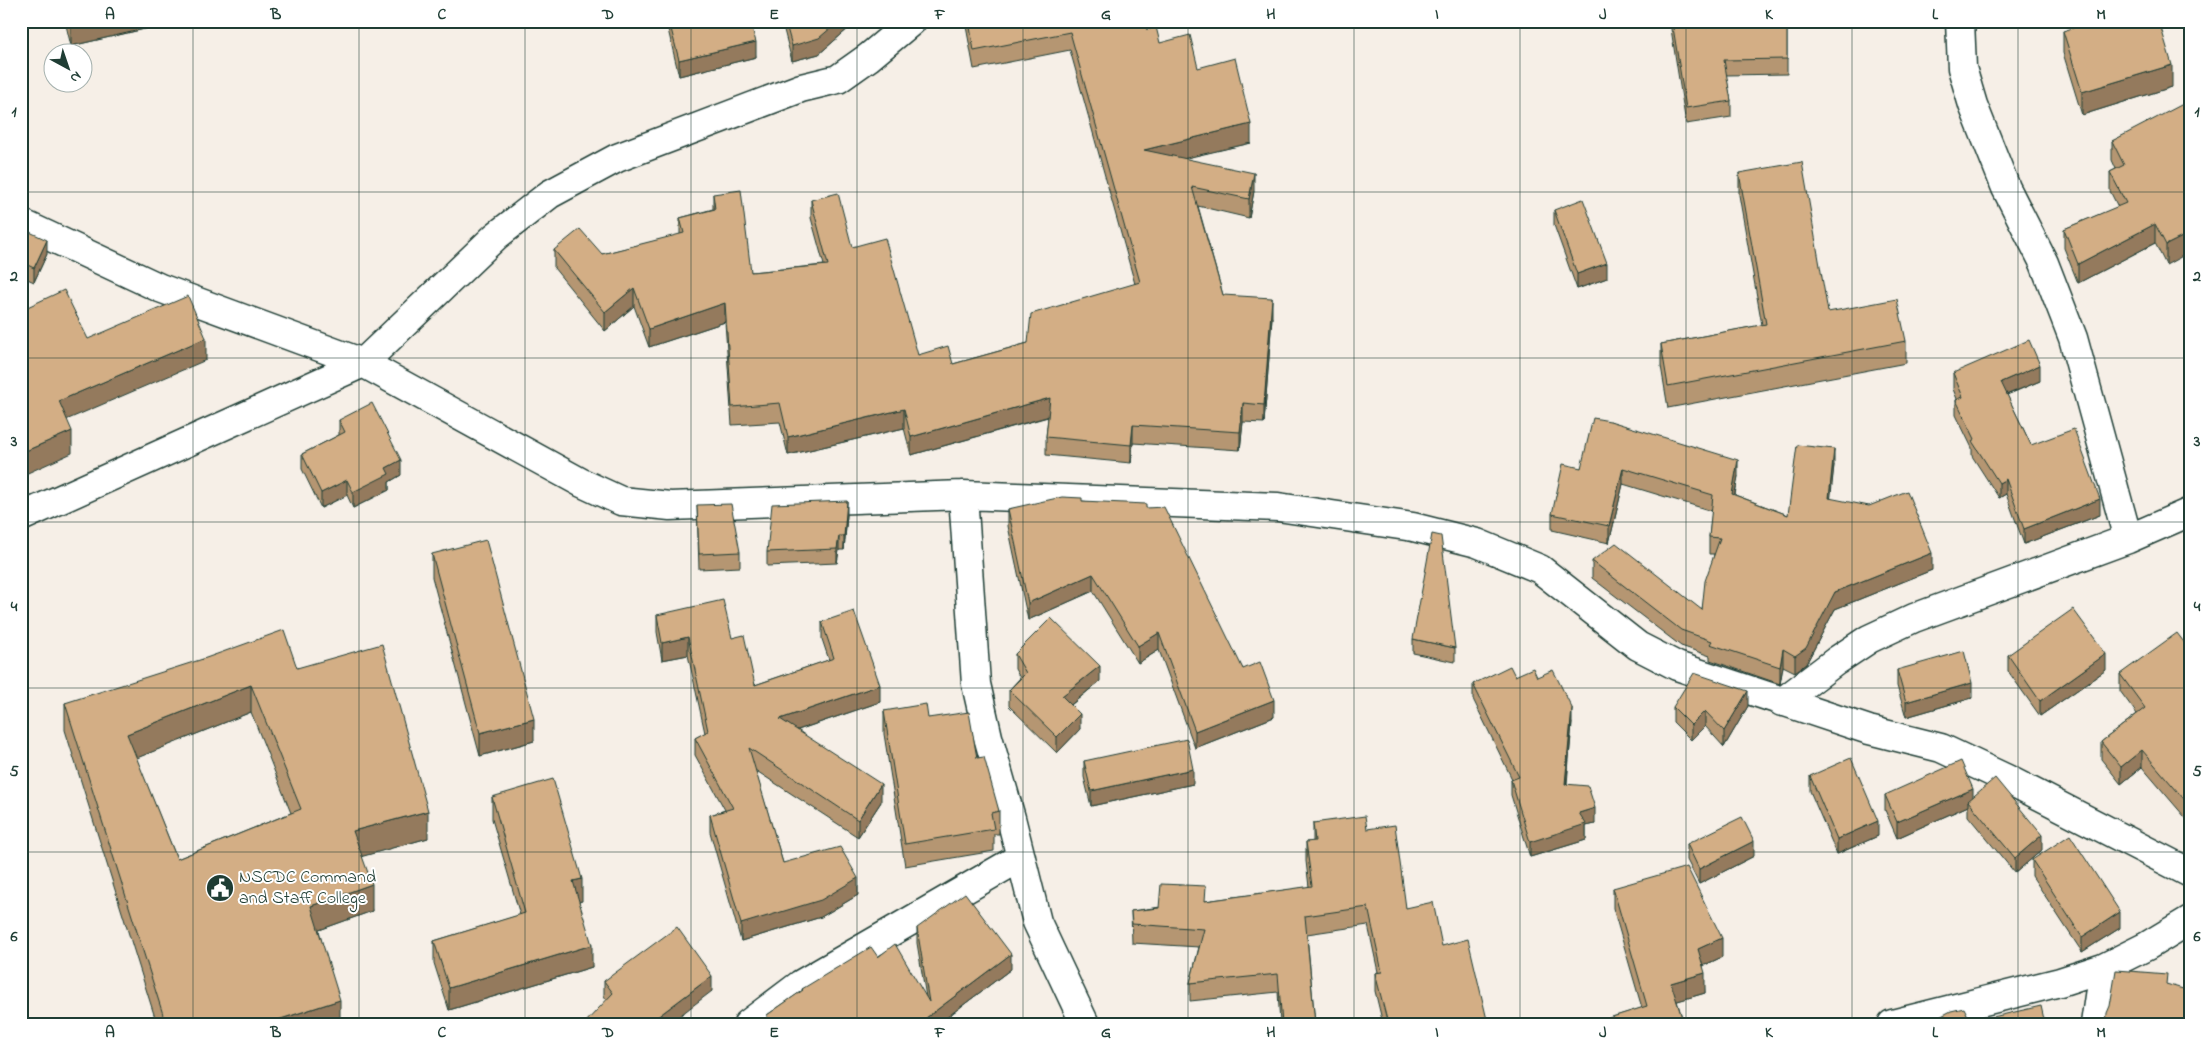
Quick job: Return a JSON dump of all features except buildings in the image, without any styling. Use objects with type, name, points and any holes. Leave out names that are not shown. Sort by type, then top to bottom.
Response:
[{"type":"street","points":[[21,518],[363,363],[496,236],[550,194],[617,158],[801,88],[838,79],[869,57],[912,21]]},
{"type":"street","points":[[1960,21],[1962,68],[1973,105],[2006,188],[2044,263],[2072,338],[2128,539]]},
{"type":"street","points":[[21,223],[160,288],[363,363],[582,483],[621,501],[670,506],[963,495],[1278,507],[1413,527],[1477,543],[1540,569],[1638,646],[1677,666],[1869,730],[1941,748],[2007,779],[2190,873]]},
{"type":"street","points":[[963,495],[976,684],[988,737],[1037,922],[1085,1024]]},
{"type":"street","points":[[1782,702],[1836,661],[1869,639],[1914,618],[2128,539],[2190,512]]},
{"type":"street","points":[[748,1024],[801,984],[1021,857]]},
{"type":"street","points":[[1892,1024],[2060,982],[2103,968],[2147,946],[2190,920]]},
{"type":"street","points":[[2095,1024],[2103,968]]},
{"type":"place","name":"NSCDC Command and Staff College","points":[[220,888]]}]
